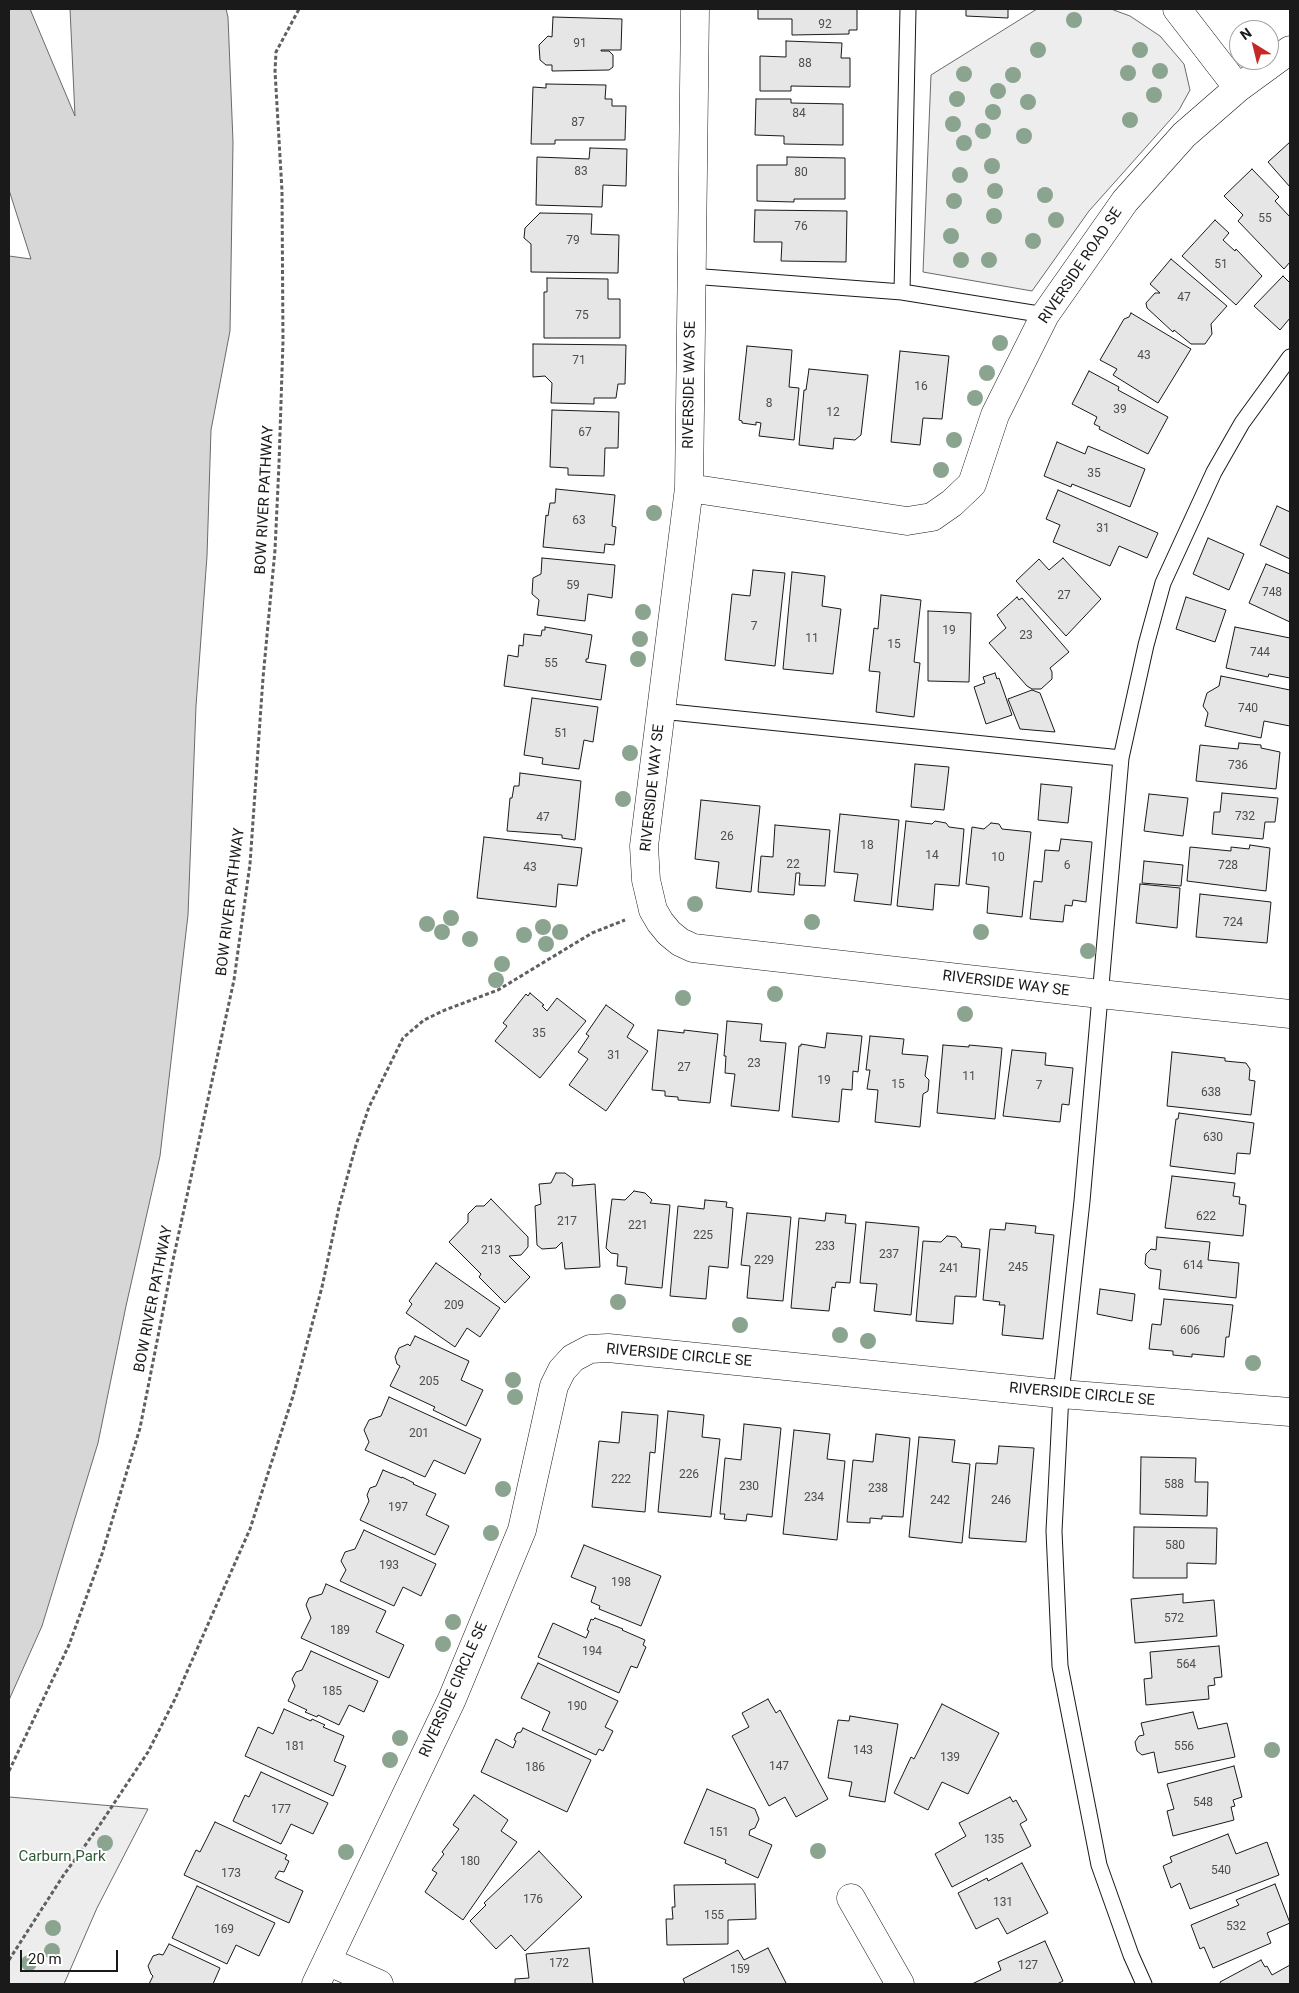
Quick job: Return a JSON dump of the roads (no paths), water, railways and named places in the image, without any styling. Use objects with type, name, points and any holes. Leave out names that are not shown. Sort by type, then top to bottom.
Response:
[{"type":"street","name":"RIVERSIDE WAY SE","points":[[695,9],[688,488],[644,846],[646,880],[653,910],[660,922],[680,942],[693,948],[1290,1014]]},
{"type":"street","points":[[1177,9],[1238,88]]},
{"type":"street","name":"RIVERSIDE ROAD SE","points":[[688,488],[907,521],[932,517],[952,503],[972,484],[995,415],[1046,315],[1125,201],[1184,134],[1238,88],[1290,50]]},
{"type":"street","name":"RIVERSIDE CIRCLE SE","points":[[379,1984],[322,1972],[452,1700],[522,1530],[554,1386],[562,1370],[573,1358],[590,1349],[608,1348],[1060,1394],[1290,1412]]},
{"type":"street","points":[[851,1898],[900,1984]]},
{"type":"lane","points":[[902,292],[908,9]]},
{"type":"lane","points":[[692,276],[902,292],[1046,315]]},
{"type":"lane","points":[[1144,1984],[1131,1955],[1099,1865],[1060,1666],[1054,1531],[1060,1394],[1082,1202],[1121,758],[1146,645],[1163,583],[1214,472],[1242,423],[1290,358]]},
{"type":"lane","points":[[661,712],[1121,758]]},
{"type":"park label","name":"Carburn Park","points":[[62,1857]]}]
